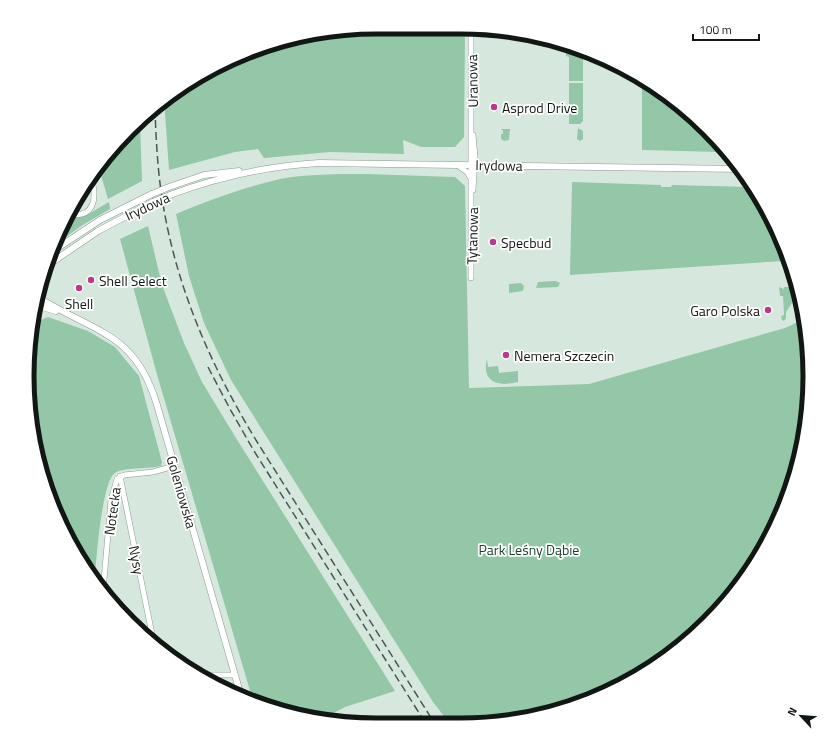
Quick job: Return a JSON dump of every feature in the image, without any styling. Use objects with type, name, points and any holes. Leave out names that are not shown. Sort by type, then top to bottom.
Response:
[{"type":"street","name":"Uranowa","points":[[471,34],[473,164]]},
{"type":"street","name":"Irydowa","points":[[59,247],[100,220],[152,194],[204,175],[319,163],[733,169]]},
{"type":"street","points":[[456,164],[467,172],[470,180]]},
{"type":"street","name":"Tytanowa","points":[[471,278],[472,193],[470,180],[473,164]]},
{"type":"street","name":"Tytanowa","points":[[472,193],[475,182],[473,164]]},
{"type":"street","name":"Irydowa","points":[[54,261],[98,231],[153,202],[202,184],[257,170]]},
{"type":"street","points":[[75,214],[89,210],[94,200],[95,190],[93,184]]},
{"type":"street","name":"Goleniowska","points":[[43,300],[114,338],[128,351],[139,365],[152,390],[239,689]]},
{"type":"street","name":"Goleniowska","points":[[42,306],[78,319]]},
{"type":"street","name":"Notecka","points":[[104,582],[111,500],[114,485],[120,476],[153,472],[174,466]]},
{"type":"street","name":"Nysy","points":[[120,476],[152,634]]},
{"type":"street","points":[[210,675],[235,675]]},
{"type":"green space","points":[[376,34],[461,34],[465,36],[464,137],[455,147],[421,147],[403,140],[404,154],[330,152],[264,158],[258,149],[235,152],[169,170],[165,108],[186,92],[225,69],[266,52],[331,37]]},
{"type":"green space","points":[[566,51],[583,57],[583,81],[569,81],[569,57],[566,56]]},
{"type":"green space","points":[[569,83],[583,83],[583,121],[580,124],[569,124]]},
{"type":"green space","points":[[642,86],[686,119],[703,134],[719,152],[642,150]]},
{"type":"green space","points":[[578,128],[583,131],[583,139],[580,141],[577,139]]},
{"type":"green space","points":[[140,129],[142,181],[108,199],[101,174],[119,151]]},
{"type":"green space","points":[[501,129],[510,129],[509,140],[504,141],[501,139],[501,134],[503,134],[503,131]]},
{"type":"green space","name":"Park Leśny Dąbie","points":[[333,174],[455,177],[465,186],[469,388],[589,384],[785,328],[798,322],[803,376],[800,421],[785,486],[768,527],[745,566],[703,618],[669,647],[632,672],[592,692],[550,706],[506,715],[445,718],[433,702],[231,380],[204,323],[189,276],[176,214],[227,194],[280,179]]},
{"type":"green space","points":[[572,182],[661,185],[661,187],[671,187],[672,185],[746,187],[768,225],[782,259],[782,261],[570,275]]},
{"type":"green space","points":[[109,202],[110,209],[81,226],[62,240],[73,218],[85,216]]},
{"type":"green space","points":[[148,226],[162,285],[184,343],[202,382],[395,691],[345,707],[330,715],[287,706],[251,694],[158,378],[120,239]]},
{"type":"green space","points":[[555,281],[560,283],[558,287],[536,288],[538,282]]},
{"type":"green space","points":[[521,283],[524,286],[523,291],[509,293],[509,284]]},
{"type":"green space","points":[[779,287],[784,289],[784,287],[791,287],[794,300],[786,312],[786,318],[784,321],[782,320],[781,316],[784,315],[783,296],[780,296]]},
{"type":"green space","points":[[48,317],[88,331],[115,347],[139,376],[162,462],[161,466],[119,471],[110,479],[100,522],[96,571],[80,547],[60,507],[52,486],[41,443],[37,421],[34,376],[39,321]]},
{"type":"green space","points":[[487,359],[488,367],[498,366],[499,373],[518,371],[518,382],[504,384],[493,381],[489,378],[487,373]]},
{"type":"railway","points":[[155,115],[160,185],[171,242],[189,302],[213,361],[259,445],[431,718]]},
{"type":"railway","points":[[208,367],[254,451],[422,718]]},
{"type":"place","name":"Asprod Drive","points":[[494,107]]},
{"type":"place","name":"Specbud","points":[[493,242]]},
{"type":"place","name":"Shell Select","points":[[91,280]]},
{"type":"place","name":"Shell","points":[[79,288]]},
{"type":"place","name":"Garo Polska","points":[[768,310]]},
{"type":"place","name":"Nemera Szczecin","points":[[506,355]]}]
